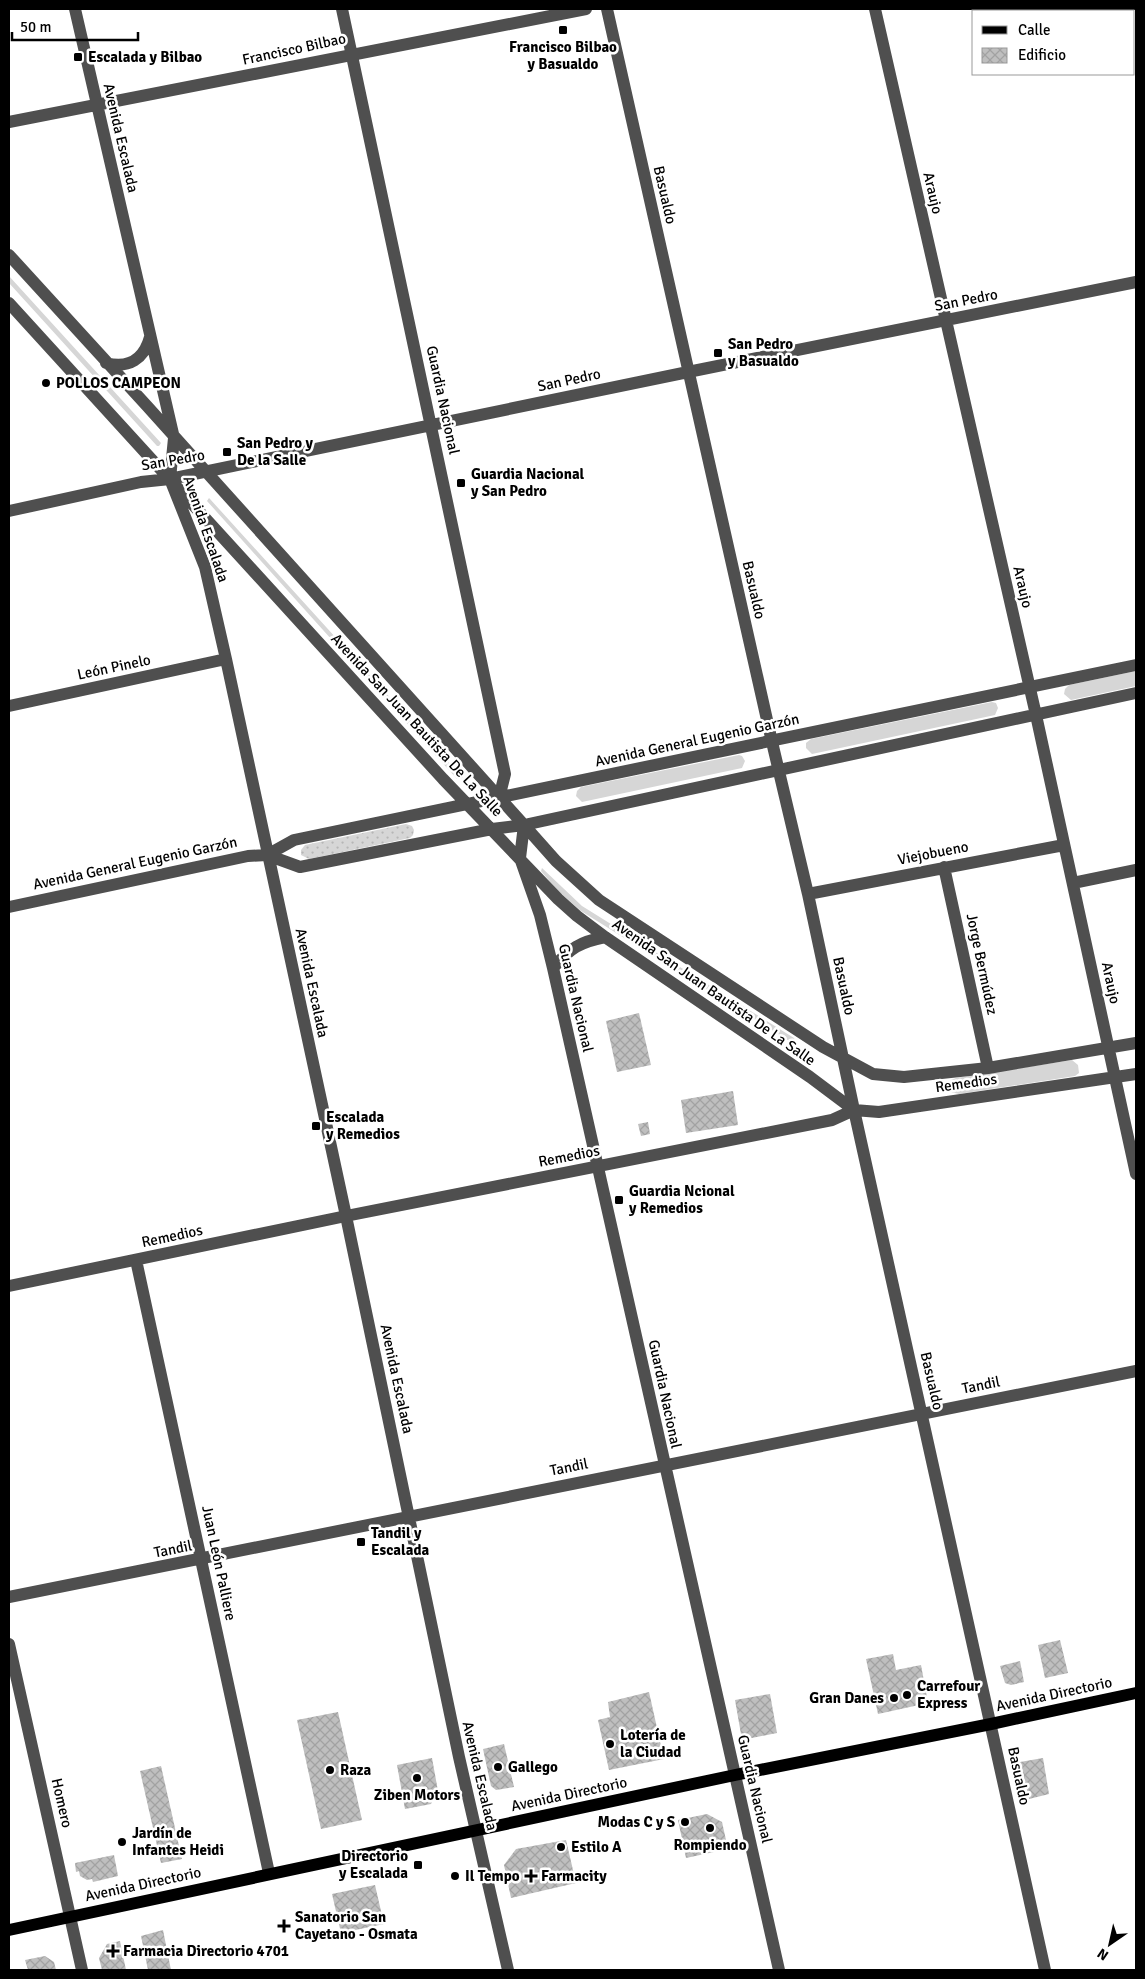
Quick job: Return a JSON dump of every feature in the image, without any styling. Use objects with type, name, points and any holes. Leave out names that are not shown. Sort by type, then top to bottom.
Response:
[{"type":"main road","name":"Avenida Directorio","points":[[9,1930],[735,1775],[992,1724],[1136,1693]]},
{"type":"street","name":"Avenida Escalada","points":[[75,9],[174,438],[170,479],[205,567],[226,659],[410,1516],[459,1757],[508,1970]]},
{"type":"street","name":"Guardia Nacional","points":[[342,9],[505,774],[499,798]]},
{"type":"street","name":"Francisco Bilbao","points":[[9,122],[586,9]]},
{"type":"street","name":"Basualdo","points":[[607,9],[778,770],[808,894],[854,1110],[992,1724],[1045,1970]]},
{"type":"street","name":"Araujo","points":[[875,9],[1036,715],[1136,1174]]},
{"type":"street","name":"Avenida San Juan Bautista De La Salle","points":[[9,255],[556,861],[599,900],[843,1059]]},
{"type":"street","name":"San Pedro","points":[[9,511],[141,482],[170,479],[1136,282]]},
{"type":"street","name":"Avenida San Juan Bautista De La Salle","points":[[9,303],[429,764],[558,899],[605,937],[810,1077],[854,1110]]},
{"type":"street","points":[[106,363],[124,365],[132,362],[141,356],[147,347],[150,336]]},
{"type":"street","name":"León Pinelo","points":[[9,706],[226,659]]},
{"type":"street","name":"Avenida General Eugenio Garzón","points":[[9,907],[248,856],[267,854],[294,840],[1136,665]]},
{"type":"street","name":"Avenida General Eugenio Garzón","points":[[267,854],[300,867],[492,829],[524,826],[1136,693]]},
{"type":"street","name":"Guardia Nacional","points":[[524,826],[520,858],[540,915],[553,968],[780,1970]]},
{"type":"street","name":"Viejobueno","points":[[808,894],[1064,845]]},
{"type":"street","name":"Jorge Bermúdez","points":[[944,867],[988,1068]]},
{"type":"street","points":[[1073,883],[1136,870]]},
{"type":"street","points":[[553,968],[568,951],[576,946],[589,940],[605,937]]},
{"type":"street","name":"Remedios","points":[[843,1059],[873,1074],[904,1076],[988,1068],[1136,1043]]},
{"type":"street","name":"Remedios","points":[[9,1286],[346,1216],[832,1120],[854,1110],[878,1112],[1136,1074]]},
{"type":"street","name":"Juan León Palliere","points":[[136,1260],[269,1873]]},
{"type":"street","name":"Tandil","points":[[9,1597],[202,1560],[664,1464],[1136,1371]]},
{"type":"street","name":"Homero","points":[[9,1644],[82,1970]]},
{"type":"shaded area","points":[[9,276],[161,443],[159,446],[9,283]]},
{"type":"shaded area","points":[[209,498],[463,778],[457,779],[207,501]]},
{"type":"shaded area","points":[[1136,671],[1136,686],[1071,700],[1064,694],[1065,689],[1069,685]]},
{"type":"shaded area","points":[[992,702],[996,703],[998,708],[995,715],[812,754],[806,748],[806,743],[811,739]]},
{"type":"shaded area","points":[[739,755],[745,761],[742,768],[582,802],[576,796],[577,791],[581,787]]},
{"type":"shaded area","points":[[406,824],[412,826],[414,830],[410,838],[309,859],[301,855],[301,850],[305,845]]},
{"type":"shaded area","points":[[542,868],[582,906],[794,1038],[795,1041],[791,1042],[581,911],[557,890],[541,871]]},
{"type":"shaded area","points":[[1072,1060],[1078,1065],[1079,1073],[1075,1076],[959,1094],[951,1092],[948,1086],[951,1080],[956,1078]]},
{"type":"building","points":[[639,1013],[651,1065],[617,1072],[606,1021]]},
{"type":"building","points":[[733,1091],[738,1125],[686,1133],[681,1100]]},
{"type":"building","points":[[648,1122],[650,1134],[641,1136],[638,1124]]},
{"type":"building","points":[[1060,1640],[1068,1673],[1045,1678],[1038,1645]]},
{"type":"building","points":[[893,1654],[896,1670],[921,1665],[928,1703],[878,1714],[866,1659]]},
{"type":"building","points":[[1020,1661],[1024,1682],[1011,1685],[1005,1683],[1000,1666]]},
{"type":"building","points":[[649,1692],[664,1759],[609,1770],[598,1720],[610,1717],[608,1702]]},
{"type":"building","points":[[770,1694],[777,1733],[742,1740],[735,1700]]},
{"type":"building","name":"Raza","points":[[338,1712],[362,1820],[321,1829],[297,1720]]},
{"type":"building","name":"Gallego","points":[[504,1744],[514,1787],[496,1790],[491,1786],[483,1749]]},
{"type":"building","name":"Ziben Motors","points":[[432,1758],[438,1791],[431,1804],[405,1809],[397,1765]]},
{"type":"building","points":[[1043,1758],[1049,1794],[1029,1799],[1020,1762]]},
{"type":"building","points":[[161,1766],[182,1859],[161,1863],[140,1771]]},
{"type":"building","points":[[707,1814],[722,1822],[728,1849],[686,1858],[678,1820]]},
{"type":"building","name":"Farmacity","points":[[566,1840],[576,1883],[511,1898],[504,1865],[516,1849]]},
{"type":"building","points":[[114,1855],[118,1876],[93,1882],[92,1879],[87,1880],[80,1876],[79,1871],[76,1872],[75,1863]]},
{"type":"building","points":[[375,1885],[384,1924],[341,1933],[332,1894]]},
{"type":"building","points":[[163,1930],[171,1970],[148,1970],[141,1936]]},
{"type":"building","name":"Farmacia Directorio 4701","points":[[120,1941],[126,1970],[102,1970],[99,1958],[107,1944]]},
{"type":"building","points":[[45,1956],[54,1962],[56,1970],[28,1970],[25,1960]]},
{"type":"place","name":"Francisco Bilbao y Basualdo","points":[[563,30]]},
{"type":"place","name":"Escalada y Bilbao","points":[[78,57]]},
{"type":"place","name":"San Pedro y Basualdo","points":[[718,353]]},
{"type":"place","name":"POLLOS CAMPEON","points":[[46,383]]},
{"type":"place","name":"San Pedro y De la Salle","points":[[227,452]]},
{"type":"place","name":"Guardia Nacional y San Pedro","points":[[461,483]]},
{"type":"place","name":"Escalada y Remedios","points":[[316,1126]]},
{"type":"place","name":"Guardia Ncional y Remedios","points":[[619,1200]]},
{"type":"place","name":"Tandil y Escalada","points":[[361,1542]]},
{"type":"place","name":"Carrefour Express","points":[[907,1695]]},
{"type":"place","name":"Gran Danes","points":[[894,1698]]},
{"type":"place","name":"Lotería de la Ciudad","points":[[610,1744]]},
{"type":"place","name":"Gallego","points":[[498,1767]]},
{"type":"place","name":"Raza","points":[[330,1770]]},
{"type":"place","name":"Ziben Motors","points":[[417,1778]]},
{"type":"place","name":"Modas C y S","points":[[685,1822]]},
{"type":"place","name":"Rompiendo","points":[[710,1828]]},
{"type":"place","name":"Jardín de Infantes Heidi","points":[[122,1842]]},
{"type":"place","name":"Estilo A","points":[[561,1847]]},
{"type":"place","name":"Directorio y Escalada","points":[[418,1865]]},
{"type":"place","name":"Il Tempo","points":[[455,1876]]},
{"type":"place","name":"Farmacity","points":[[531,1876]]},
{"type":"place","name":"Sanatorio San Cayetano - Osmata","points":[[284,1926]]},
{"type":"place","name":"Farmacia Directorio 4701","points":[[113,1951]]}]
